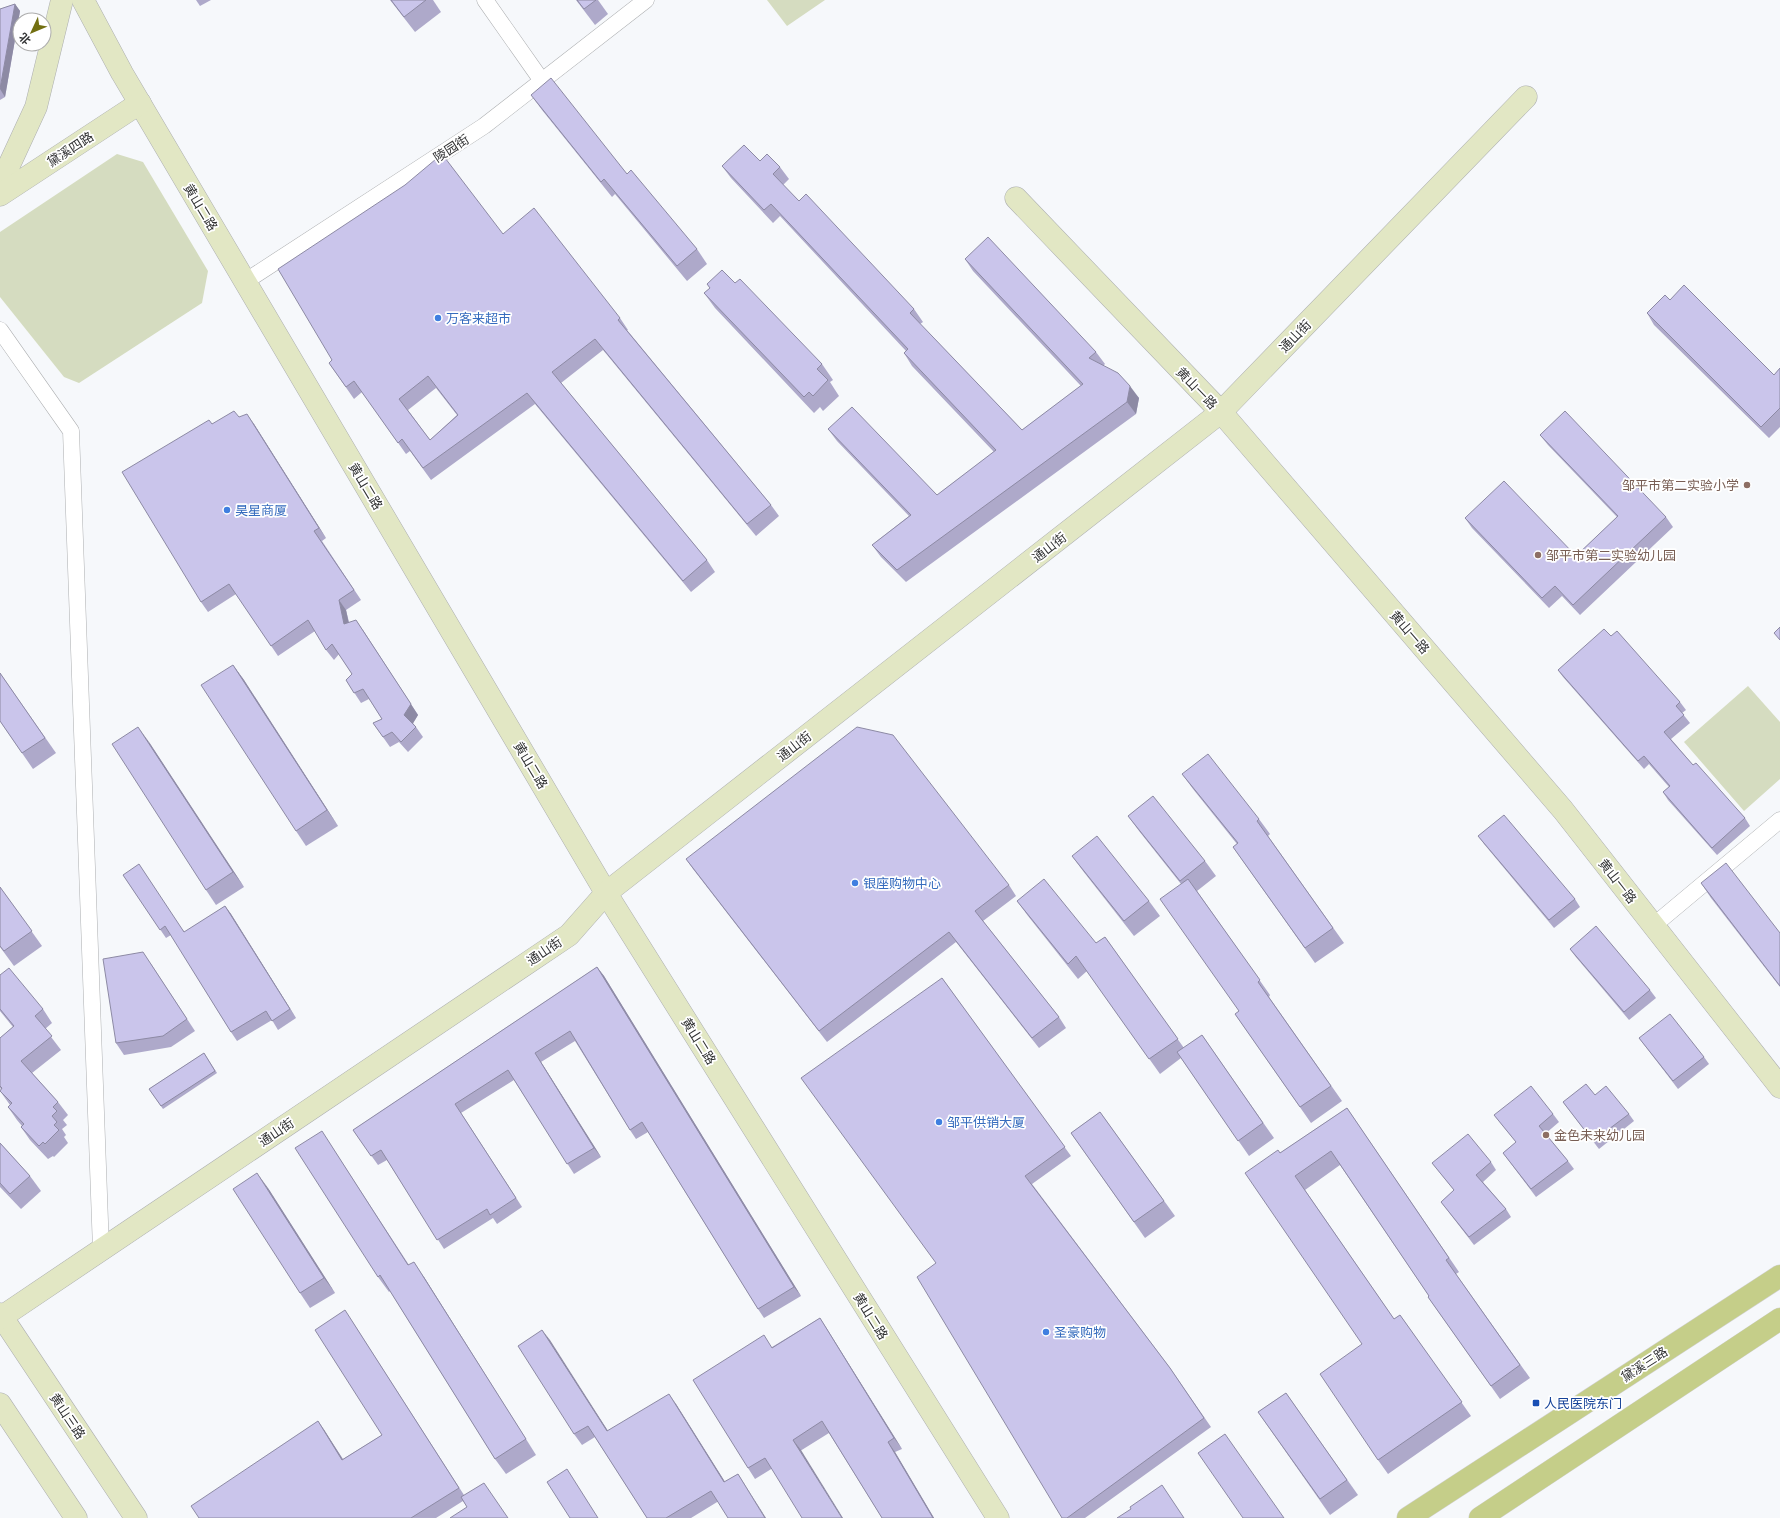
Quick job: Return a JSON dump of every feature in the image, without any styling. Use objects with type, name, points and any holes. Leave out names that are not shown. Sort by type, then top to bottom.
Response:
[{"type":"main road","name":"黛溪三路","points":[[1408,1518],[1780,1276]]},
{"type":"main road","points":[[1480,1518],[1780,1319]]},
{"type":"street","points":[[0,184],[36,107],[62,0]]},
{"type":"street","name":"黄山二路","points":[[83,0],[140,103],[606,893],[998,1518]]},
{"type":"street","points":[[485,0],[542,81]]},
{"type":"street","name":"陵园街","points":[[246,281],[484,126],[646,0]]},
{"type":"street","name":"通山街","points":[[1,1316],[569,935],[606,893],[1221,412],[1526,97]]},
{"type":"street","name":"黛溪四路","points":[[0,195],[140,103]]},
{"type":"street","name":"黄山一路","points":[[1016,198],[1221,412],[1563,810],[1780,1087]]},
{"type":"street","points":[[0,330],[71,431],[101,1249]]},
{"type":"street","points":[[1653,926],[1780,820]]},
{"type":"street","name":"黄山三路","points":[[1,1316],[136,1518]]},
{"type":"street","points":[[0,1404],[76,1518]]},
{"type":"green space","points":[[767,0],[825,0],[787,26]]},
{"type":"green space","points":[[117,154],[143,162],[208,271],[202,303],[79,383],[64,377],[0,297],[0,232]]},
{"type":"green space","points":[[1748,686],[1780,722],[1780,779],[1744,811],[1684,742]]},
{"type":"building","points":[[391,0],[426,0],[404,17]]},
{"type":"building","points":[[577,0],[596,0],[584,9]]},
{"type":"building","points":[[15,4],[14,12],[12,12],[12,21],[0,89],[0,9]]},
{"type":"building","points":[[551,78],[627,174],[631,170],[697,249],[677,266],[604,179],[601,182],[531,95]]},
{"type":"building","points":[[744,145],[760,161],[767,154],[780,167],[773,174],[799,201],[806,194],[914,309],[910,313],[1022,430],[1083,384],[965,259],[988,237],[1096,352],[1089,358],[1118,373],[1130,386],[1127,402],[897,570],[872,545],[911,515],[828,429],[852,407],[937,495],[996,450],[904,353],[908,349],[771,204],[764,210],[722,166]]},
{"type":"building","name":"万客来超市","points":[[442,154],[503,234],[534,208],[620,318],[618,320],[771,505],[747,524],[595,339],[552,372],[707,560],[683,581],[527,393],[423,468],[402,439],[398,443],[354,381],[346,387],[329,363],[332,360],[278,269],[405,185]],"holes":[[[428,376],[458,415],[430,440],[399,399]]]},
{"type":"building","points":[[722,270],[735,283],[740,279],[822,364],[817,369],[828,380],[813,396],[809,392],[804,397],[704,293],[710,288],[707,284]]},
{"type":"building","points":[[1684,285],[1774,375],[1780,368],[1780,408],[1761,427],[1647,313],[1665,295],[1670,300]]},
{"type":"building","name":"昊星商厦","points":[[234,411],[239,417],[247,414],[319,528],[314,531],[354,590],[339,600],[344,624],[356,620],[411,704],[404,715],[416,727],[401,742],[392,732],[383,737],[373,723],[382,719],[363,689],[354,693],[346,680],[352,674],[332,644],[326,650],[308,620],[271,646],[229,584],[201,602],[122,472],[209,420],[212,424]]},
{"type":"building","points":[[1565,411],[1666,517],[1573,605],[1555,586],[1542,598],[1465,518],[1504,481],[1576,556],[1618,516],[1540,435]]},
{"type":"building","points":[[1780,627],[1780,640],[1774,633]]},
{"type":"building","points":[[1604,629],[1611,636],[1617,631],[1680,702],[1676,706],[1684,715],[1664,732],[1693,765],[1696,763],[1745,818],[1712,848],[1663,792],[1670,786],[1644,756],[1638,761],[1558,670]]},
{"type":"building","points":[[233,665],[327,810],[296,831],[201,685]]},
{"type":"building","points":[[0,673],[45,738],[22,753],[0,721]]},
{"type":"building","points":[[138,727],[233,872],[206,890],[112,744]]},
{"type":"building","name":"银座购物中心","points":[[857,727],[893,735],[1009,885],[975,911],[1059,1017],[1032,1038],[949,932],[819,1031],[686,859]]},
{"type":"building","points":[[1208,754],[1259,819],[1257,821],[1333,928],[1305,948],[1233,847],[1238,843],[1182,774]]},
{"type":"building","points":[[1153,796],[1205,861],[1180,881],[1128,816]]},
{"type":"building","points":[[1504,815],[1575,899],[1549,920],[1478,836]]},
{"type":"building","points":[[1097,836],[1149,901],[1124,921],[1072,856]]},
{"type":"building","points":[[1726,863],[1780,933],[1780,986],[1701,883]]},
{"type":"building","points":[[139,864],[184,932],[225,906],[290,1009],[272,1021],[266,1011],[231,1032],[165,926],[160,930],[123,875]]},
{"type":"building","points":[[1044,879],[1096,943],[1105,937],[1178,1039],[1149,1059],[1076,956],[1068,964],[1017,901]]},
{"type":"building","points":[[1188,879],[1260,980],[1258,982],[1331,1086],[1300,1107],[1235,1014],[1239,1011],[1160,899]]},
{"type":"building","points":[[0,887],[32,931],[4,951],[0,946]]},
{"type":"building","points":[[1596,926],[1650,990],[1624,1012],[1570,949]]},
{"type":"building","points":[[143,952],[187,1019],[163,1036],[116,1043],[103,959]]},
{"type":"building","points":[[597,967],[794,1287],[758,1309],[642,1122],[630,1130],[570,1031],[535,1053],[594,1148],[567,1164],[508,1070],[455,1104],[516,1198],[490,1215],[487,1209],[437,1240],[381,1150],[371,1156],[353,1130]]},
{"type":"building","points":[[9,968],[43,1009],[35,1016],[52,1036],[21,1061],[58,1102],[53,1107],[57,1111],[52,1116],[57,1122],[54,1125],[59,1130],[45,1144],[43,1142],[39,1146],[21,1127],[24,1124],[8,1107],[12,1103],[0,1091],[2,1088],[0,1086],[0,1038],[14,1026],[0,1009],[0,975]]},
{"type":"building","points":[[942,978],[1065,1147],[1025,1176],[1170,1368],[1204,1418],[1067,1518],[1062,1518],[917,1277],[936,1263],[801,1078]]},
{"type":"building","points":[[1670,1014],[1704,1057],[1673,1081],[1639,1038]]},
{"type":"building","points":[[1202,1035],[1263,1123],[1238,1141],[1177,1052]]},
{"type":"building","points":[[204,1053],[215,1071],[161,1106],[149,1089]]},
{"type":"building","points":[[1586,1084],[1595,1095],[1606,1086],[1629,1114],[1593,1141],[1563,1102]]},
{"type":"building","points":[[1531,1086],[1553,1114],[1539,1126],[1568,1161],[1531,1189],[1503,1153],[1516,1142],[1494,1115]]},
{"type":"building","points":[[1347,1108],[1449,1258],[1446,1260],[1520,1365],[1491,1386],[1428,1297],[1429,1296],[1331,1151],[1295,1176],[1394,1319],[1400,1315],[1462,1402],[1378,1460],[1320,1374],[1362,1344],[1245,1173],[1278,1150],[1280,1153]]},
{"type":"building","points":[[1100,1112],[1164,1201],[1134,1222],[1071,1133]]},
{"type":"building","points":[[322,1131],[408,1265],[414,1262],[526,1439],[495,1459],[380,1275],[378,1277],[295,1148]]},
{"type":"building","points":[[1468,1134],[1491,1162],[1476,1175],[1506,1209],[1469,1237],[1441,1202],[1454,1190],[1432,1163]]},
{"type":"building","points":[[0,1143],[30,1176],[10,1194],[0,1183]]},
{"type":"building","points":[[257,1173],[324,1278],[300,1293],[233,1189]]},
{"type":"building","points":[[345,1310],[459,1488],[411,1518],[199,1518],[191,1506],[318,1421],[342,1460],[382,1435],[315,1330]]},
{"type":"building","points":[[820,1318],[894,1438],[888,1442],[933,1518],[882,1518],[822,1421],[793,1440],[842,1518],[802,1518],[765,1458],[748,1468],[693,1380],[764,1335],[772,1348]]},
{"type":"building","points":[[542,1330],[607,1431],[669,1394],[724,1482],[738,1474],[765,1518],[728,1518],[711,1491],[666,1518],[647,1518],[588,1426],[574,1434],[518,1346]]},
{"type":"building","points":[[1286,1393],[1347,1480],[1320,1499],[1258,1412]]},
{"type":"building","points":[[1225,1434],[1284,1518],[1243,1518],[1198,1453]]},
{"type":"building","points":[[567,1469],[598,1518],[570,1518],[547,1482]]},
{"type":"building","points":[[484,1483],[508,1518],[450,1518],[467,1507],[461,1497]]},
{"type":"building","points":[[1162,1485],[1184,1518],[1117,1518],[1131,1509],[1130,1507]]},
{"type":"place","name":"万客来超市","points":[[438,318]]},
{"type":"place","name":"邹平市第二实验小学","points":[[1747,485]]},
{"type":"place","name":"昊星商厦","points":[[227,510]]},
{"type":"place","name":"邹平市第二实验幼儿园","points":[[1538,555]]},
{"type":"place","name":"银座购物中心","points":[[855,883]]},
{"type":"place","name":"邹平供销大厦","points":[[939,1122]]},
{"type":"place","name":"金色未来幼儿园","points":[[1546,1135]]},
{"type":"place","name":"圣豪购物","points":[[1046,1332]]},
{"type":"place","name":"人民医院东门","points":[[1536,1403]]}]
